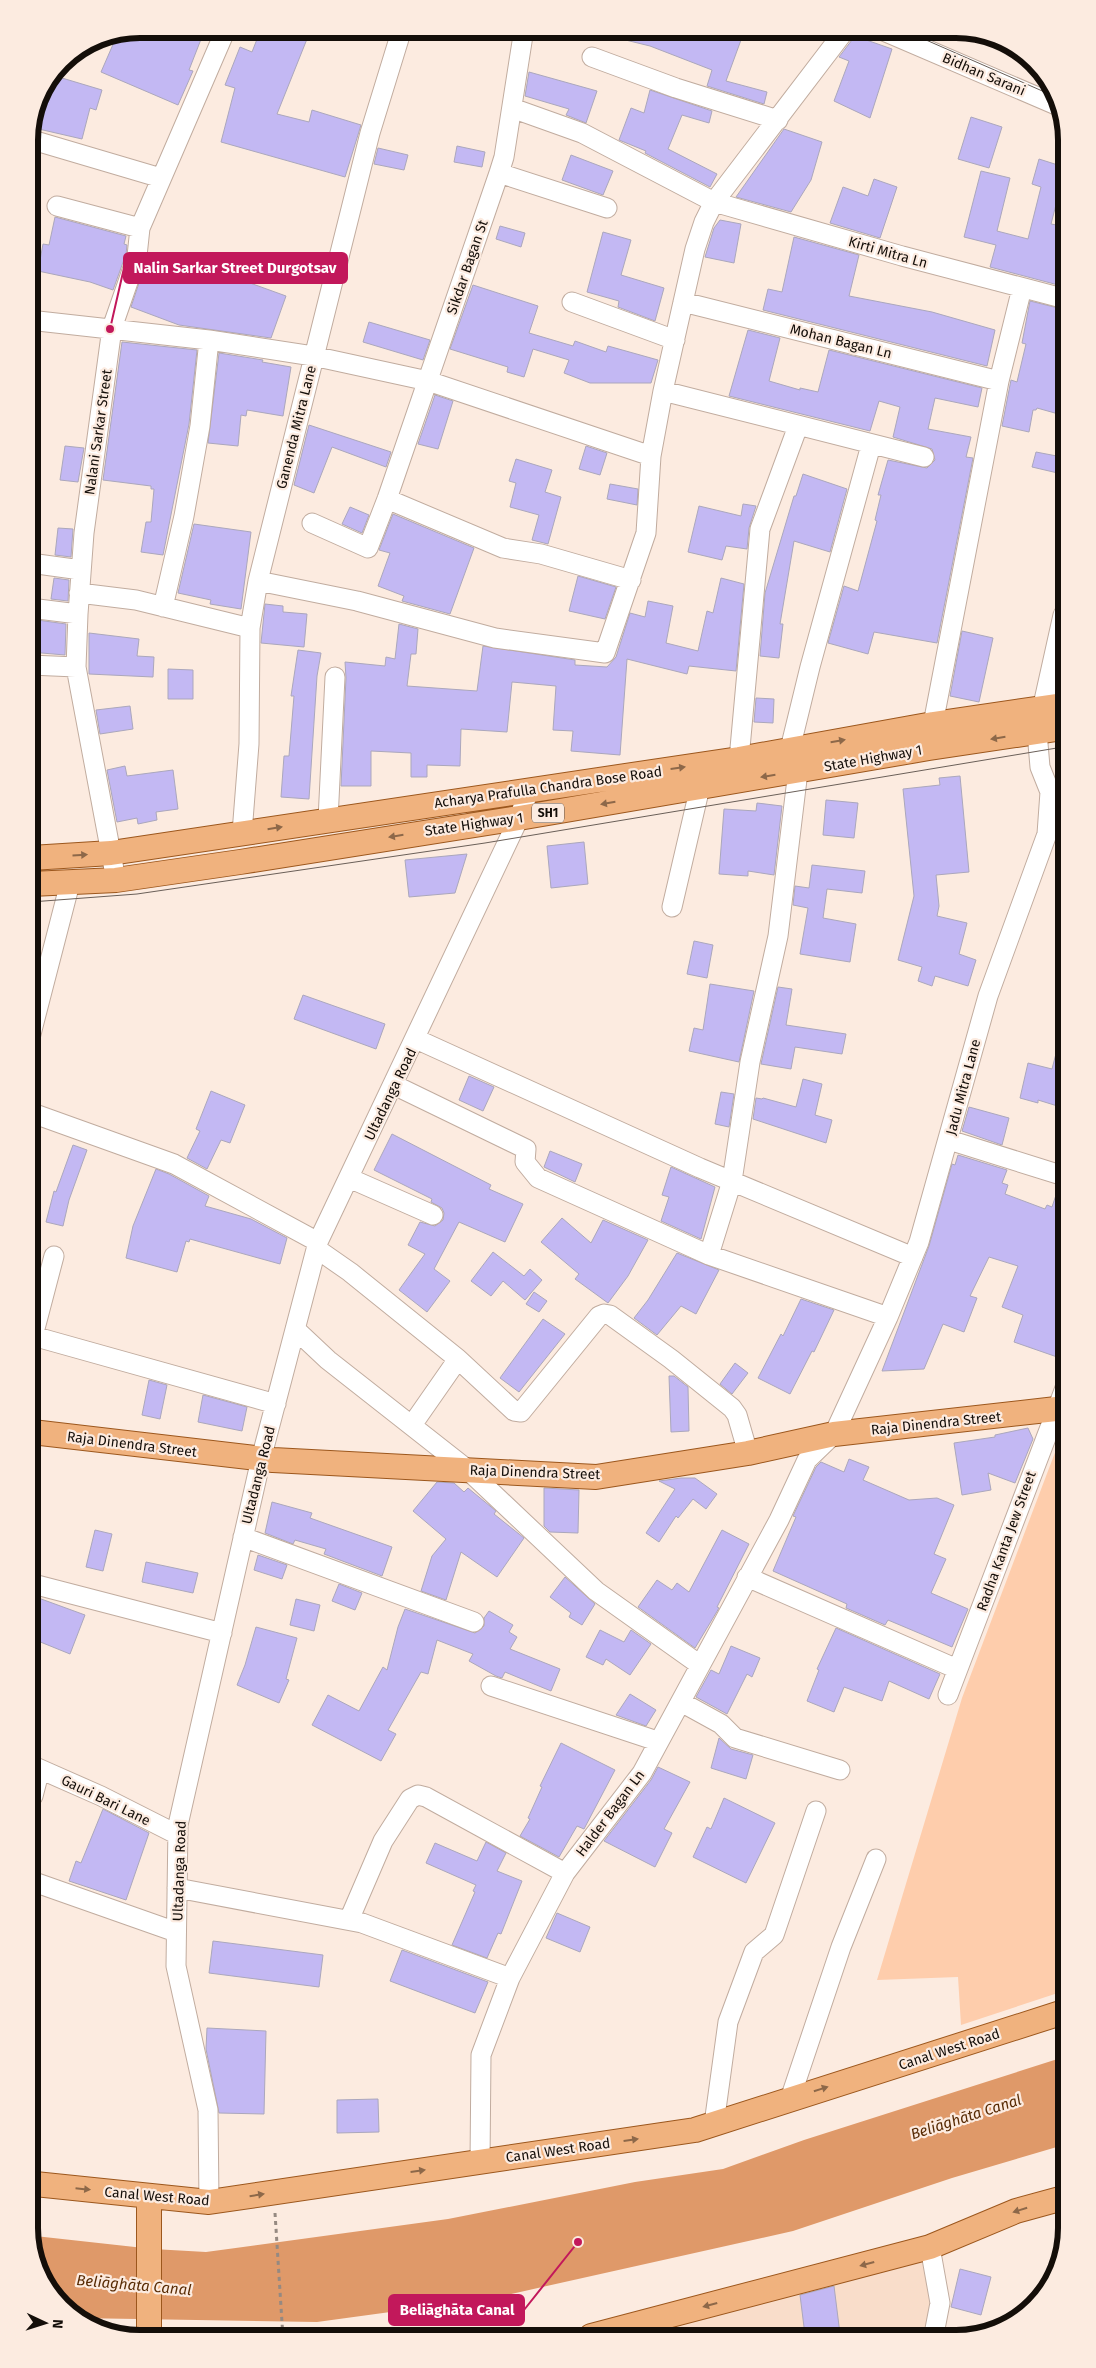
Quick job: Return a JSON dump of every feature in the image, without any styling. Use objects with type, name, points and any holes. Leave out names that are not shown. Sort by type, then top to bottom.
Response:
[{"type":"main road","name":"Acharya Prafulla Chandra Bose Road","points":[[38,858],[110,853],[739,759],[794,760],[934,724],[1052,707]]},
{"type":"main road","name":"State Highway 1","points":[[38,884],[70,884],[116,880],[519,818],[700,787],[794,760],[1058,729]]},
{"type":"main road","name":"Raja Dinendra Street","points":[[38,1433],[261,1459],[596,1476],[748,1453],[834,1434],[1058,1403]]},
{"type":"main road","name":"Canal West Road","points":[[38,2185],[149,2202],[209,2202],[695,2130],[1058,2014]]},
{"type":"main road","points":[[614,2330],[930,2247],[1016,2211],[1058,2199]]},
{"type":"main road","points":[[149,2202],[149,2330]]},
{"type":"street","name":"Nalani Sarkar Street","points":[[116,880],[76,667],[84,533],[112,328],[136,256],[140,228],[222,38]]},
{"type":"street","name":"Ganenda Mitra Lane","points":[[242,833],[249,744],[250,628],[258,581],[370,133],[399,38]]},
{"type":"street","name":"Sikdar Bagan St","points":[[312,523],[368,548],[388,499],[499,173],[512,108],[523,38]]},
{"type":"street","points":[[258,581],[357,601],[495,638],[605,653],[616,615],[631,580],[646,533],[652,456],[663,391],[695,249],[704,222],[714,202],[839,38]]},
{"type":"street","name":"Bidhan Sarani","points":[[900,38],[1051,102]]},
{"type":"street","points":[[592,57],[676,88],[778,120]]},
{"type":"street","name":"Kirti Mitra Ln","points":[[512,108],[582,133],[714,202],[902,256],[1058,297]]},
{"type":"street","points":[[38,142],[161,178]]},
{"type":"street","points":[[499,173],[607,208]]},
{"type":"street","points":[[57,206],[140,228]]},
{"type":"street","points":[[934,724],[999,381],[1022,288]]},
{"type":"street","points":[[572,302],[675,340]]},
{"type":"street","name":"Mohan Bagan Ln","points":[[683,302],[999,381]]},
{"type":"street","points":[[38,321],[209,340],[314,356],[428,381],[652,456]]},
{"type":"street","points":[[163,607],[184,516],[200,426],[209,340]]},
{"type":"street","points":[[663,391],[924,457]]},
{"type":"street","points":[[739,759],[760,529],[798,426]]},
{"type":"street","points":[[709,1255],[732,1181],[750,1062],[778,936],[794,760],[810,667],[871,445]]},
{"type":"street","points":[[388,499],[503,548],[540,554],[631,580]]},
{"type":"street","points":[[38,564],[82,570]]},
{"type":"street","points":[[79,593],[136,600],[250,628]]},
{"type":"street","points":[[38,609],[78,614]]},
{"type":"street","name":"Jadu Mitra Lane","points":[[834,1434],[888,1317],[913,1257],[949,1140],[988,996],[1047,834],[1050,792],[1040,767],[1037,732],[1052,707],[1058,657]]},
{"type":"street","points":[[38,665],[76,667]]},
{"type":"street","points":[[328,820],[335,677]]},
{"type":"street","points":[[672,907],[700,787]]},
{"type":"street","name":"Ultadanga Road","points":[[209,2202],[208,2110],[176,1966],[178,1825],[243,1537],[261,1459],[317,1246],[519,818],[529,790]]},
{"type":"street","points":[[38,1007],[70,884]]},
{"type":"street","points":[[416,1039],[732,1181],[913,1257]]},
{"type":"street","points":[[394,1085],[526,1149],[525,1162],[538,1178],[709,1255],[888,1317]]},
{"type":"street","points":[[38,1115],[174,1164],[317,1246],[458,1360],[514,1411],[522,1412],[599,1316],[604,1314],[610,1315],[671,1359],[732,1408],[737,1415],[748,1453]]},
{"type":"street","points":[[949,1140],[1058,1174]]},
{"type":"street","points":[[349,1178],[433,1215]]},
{"type":"street","points":[[38,1317],[54,1256]]},
{"type":"street","points":[[295,1329],[328,1360],[468,1470],[596,1591],[700,1665]]},
{"type":"street","points":[[38,1337],[276,1404]]},
{"type":"street","points":[[412,1425],[458,1360]]},
{"type":"street","name":"Radha Kanta Jew Street","points":[[948,1695],[1058,1412]]},
{"type":"street","name":"Halder Bagan Ln","points":[[480,2162],[480,2055],[510,1978],[565,1873],[642,1773],[780,1520],[807,1460],[834,1434]]},
{"type":"street","points":[[243,1537],[474,1622]]},
{"type":"street","points":[[747,1578],[957,1669]]},
{"type":"street","points":[[38,1585],[222,1633]]},
{"type":"street","points":[[491,1686],[658,1741]]},
{"type":"street","points":[[681,1702],[721,1724],[735,1738],[840,1770]]},
{"type":"street","name":"Gauri Bari Lane","points":[[38,1768],[101,1796],[178,1835]]},
{"type":"street","points":[[348,1920],[383,1841],[410,1799],[418,1795],[426,1796],[565,1873]]},
{"type":"street","points":[[714,2124],[728,2022],[754,1952],[774,1935],[816,1811]]},
{"type":"street","points":[[790,2100],[841,1947],[876,1859]]},
{"type":"street","points":[[38,1883],[176,1932]]},
{"type":"street","points":[[177,1888],[362,1923],[510,1978]]},
{"type":"street","points":[[930,2247],[940,2303],[935,2330]]},
{"type":"path","points":[[274,2192],[283,2330]]},
{"type":"shaded area","points":[[1058,1445],[1058,1993],[961,2025],[958,1977],[877,1980],[962,1698]]},
{"type":"shaded area","points":[[926,2257],[935,2304],[929,2330],[649,2330]]},
{"type":"water","points":[[1058,2059],[1058,2147],[952,2178],[793,2231],[493,2298],[317,2322],[91,2318],[70,2303],[70,2298],[65,2298],[59,2291],[48,2274],[39,2248],[38,2236],[153,2249],[206,2252],[448,2219],[635,2182],[723,2169],[804,2140]]},
{"type":"building","points":[[133,38],[201,38],[189,70],[193,71],[178,105],[101,72],[115,41]]},
{"type":"building","points":[[257,38],[307,38],[277,114],[309,122],[312,110],[361,125],[345,177],[221,142],[235,88],[225,85],[240,47],[252,52]]},
{"type":"building","points":[[617,38],[742,38],[726,81],[767,92],[764,104],[707,86],[712,70],[650,46]]},
{"type":"building","points":[[853,38],[861,38],[892,49],[870,118],[834,101],[849,61],[839,57]]},
{"type":"building","points":[[529,72],[597,91],[586,123],[566,115],[569,109],[525,96]]},
{"type":"building","points":[[59,77],[102,90],[96,110],[90,108],[82,139],[38,129],[45,101]]},
{"type":"building","points":[[650,90],[712,111],[709,123],[682,115],[668,149],[717,174],[710,187],[645,153],[646,151],[619,140],[631,108],[644,113]]},
{"type":"building","points":[[971,117],[1002,127],[989,168],[958,159]]},
{"type":"building","points":[[784,129],[822,142],[811,180],[791,212],[736,197]]},
{"type":"building","points":[[457,146],[485,152],[482,167],[454,162]]},
{"type":"building","points":[[378,148],[408,155],[404,170],[374,164]]},
{"type":"building","points":[[571,155],[613,171],[603,195],[562,180]]},
{"type":"building","points":[[1039,159],[1058,165],[1058,197],[1051,224],[1058,225],[1058,285],[990,267],[996,245],[964,237],[981,171],[1010,178],[997,231],[1028,239],[1041,187],[1032,184]]},
{"type":"building","points":[[874,179],[897,187],[880,238],[830,223],[843,187],[868,196]]},
{"type":"building","points":[[55,217],[126,236],[124,244],[127,245],[126,254],[113,290],[90,282],[38,271],[43,244],[49,245]]},
{"type":"building","points":[[720,220],[741,224],[734,263],[705,257],[714,228]]},
{"type":"building","points":[[500,226],[525,233],[521,247],[496,239]]},
{"type":"building","points":[[603,232],[631,240],[621,275],[664,288],[655,321],[618,307],[619,301],[587,292]]},
{"type":"building","points":[[794,237],[859,255],[849,296],[932,312],[995,330],[987,366],[763,310],[768,289],[782,292]]},
{"type":"building","points":[[149,253],[201,272],[203,266],[252,278],[250,283],[286,296],[271,338],[179,325],[131,307]]},
{"type":"building","points":[[473,285],[538,306],[529,333],[573,346],[575,341],[606,352],[608,346],[658,360],[651,383],[590,383],[564,373],[569,360],[533,349],[524,377],[507,372],[508,367],[450,349]]},
{"type":"building","points":[[1030,301],[1058,308],[1058,414],[1037,408],[1033,410],[1029,432],[1002,426],[1011,380],[1017,382],[1026,344],[1022,343]]},
{"type":"building","points":[[369,322],[430,340],[423,360],[363,342]]},
{"type":"building","points":[[748,330],[780,338],[769,381],[800,390],[800,388],[818,392],[829,350],[982,388],[978,407],[935,398],[928,429],[971,437],[966,457],[973,458],[937,643],[874,632],[868,654],[828,643],[844,586],[858,591],[877,521],[875,520],[881,495],[878,495],[888,460],[927,468],[935,460],[932,449],[893,437],[900,407],[879,401],[870,431],[729,396]]},
{"type":"building","points":[[122,342],[197,350],[189,424],[163,555],[141,552],[146,522],[151,522],[154,489],[151,489],[151,486],[103,480]]},
{"type":"building","points":[[219,353],[263,360],[262,362],[291,367],[283,416],[247,410],[246,416],[241,415],[238,446],[208,443]]},
{"type":"building","points":[[435,395],[453,401],[438,449],[418,444]]},
{"type":"building","points":[[309,425],[391,452],[386,467],[332,447],[314,493],[294,485]]},
{"type":"building","points":[[65,446],[84,448],[78,482],[60,480]]},
{"type":"building","points":[[586,446],[607,453],[600,475],[579,469]]},
{"type":"building","points":[[1036,452],[1058,456],[1058,473],[1032,467]]},
{"type":"building","points":[[516,459],[552,470],[545,492],[561,497],[548,544],[532,540],[539,515],[510,507],[516,483],[509,481]]},
{"type":"building","points":[[803,474],[847,489],[830,552],[794,541],[780,624],[783,624],[779,658],[760,656],[765,593],[794,496],[796,496]]},
{"type":"building","points":[[610,484],[638,489],[637,505],[607,499]]},
{"type":"building","points":[[743,504],[756,506],[749,528],[747,549],[726,546],[722,560],[688,552],[699,506],[741,516]]},
{"type":"building","points":[[350,507],[369,515],[362,533],[342,524]]},
{"type":"building","points":[[393,514],[474,548],[450,614],[402,601],[404,596],[378,586],[390,553],[379,550]]},
{"type":"building","points":[[194,524],[251,532],[241,609],[210,604],[211,600],[178,593]]},
{"type":"building","points":[[58,528],[73,529],[71,557],[55,555]]},
{"type":"building","points":[[578,576],[616,587],[605,619],[569,611]]},
{"type":"building","points":[[54,578],[69,580],[68,601],[51,599]]},
{"type":"building","points":[[721,578],[744,584],[736,671],[689,666],[687,674],[627,659],[620,755],[571,751],[573,731],[553,730],[556,686],[512,682],[507,732],[461,729],[460,766],[427,765],[427,777],[411,777],[411,753],[371,751],[371,786],[341,786],[346,678],[345,662],[385,666],[386,657],[395,659],[399,624],[418,629],[416,654],[411,654],[407,686],[477,691],[483,646],[575,660],[575,665],[607,667],[616,657],[630,613],[645,617],[648,601],[673,606],[666,643],[698,651],[707,611],[713,613]]},
{"type":"building","points":[[265,604],[283,606],[283,612],[307,614],[304,647],[261,643]]},
{"type":"building","points":[[38,620],[66,624],[65,655],[38,653]]},
{"type":"building","points":[[962,631],[993,638],[979,702],[950,696]]},
{"type":"building","points":[[89,633],[139,639],[137,656],[154,657],[153,677],[89,674]]},
{"type":"building","points":[[298,650],[321,653],[317,676],[309,799],[281,797],[284,756],[289,756],[294,696],[291,696]]},
{"type":"building","points":[[168,669],[193,670],[193,699],[168,699]]},
{"type":"building","points":[[756,698],[774,699],[773,723],[754,722]]},
{"type":"building","points":[[130,706],[133,729],[100,734],[96,710]]},
{"type":"building","points":[[125,766],[127,776],[173,770],[178,809],[156,812],[157,820],[138,824],[137,818],[117,822],[107,770]]},
{"type":"building","points":[[960,776],[969,872],[936,875],[939,906],[937,916],[967,923],[959,954],[976,960],[968,986],[935,976],[932,986],[918,981],[922,967],[898,960],[914,896],[903,789],[940,785],[939,778]]},
{"type":"building","points":[[826,800],[858,803],[854,838],[823,835]]},
{"type":"building","points":[[757,803],[782,806],[774,875],[748,871],[748,876],[719,874],[724,809],[756,811]]},
{"type":"building","points":[[584,842],[588,884],[551,888],[547,846]]},
{"type":"building","points":[[467,854],[455,893],[409,897],[405,860]]},
{"type":"building","points":[[812,865],[865,871],[862,893],[827,889],[823,918],[856,924],[850,962],[800,954],[808,908],[793,905],[795,886],[809,888]]},
{"type":"building","points":[[694,941],[713,945],[707,978],[687,974]]},
{"type":"building","points":[[710,984],[754,991],[739,1062],[689,1051],[694,1028],[703,1030]]},
{"type":"building","points":[[778,987],[792,989],[786,1025],[846,1034],[842,1054],[795,1047],[791,1069],[761,1064]]},
{"type":"building","points":[[303,995],[385,1024],[376,1049],[294,1019]]},
{"type":"building","points":[[1058,1046],[1058,1106],[1038,1100],[1038,1103],[1020,1098],[1028,1063],[1052,1069]]},
{"type":"building","points":[[469,1076],[494,1087],[483,1111],[459,1100]]},
{"type":"building","points":[[803,1079],[822,1084],[815,1115],[832,1120],[826,1143],[753,1119],[756,1098],[763,1098],[796,1107]]},
{"type":"building","points":[[211,1091],[245,1105],[230,1143],[221,1140],[207,1169],[187,1158],[200,1131],[196,1129]]},
{"type":"building","points":[[721,1092],[734,1094],[729,1127],[715,1124]]},
{"type":"building","points":[[969,1107],[1009,1118],[1002,1145],[962,1131]]},
{"type":"building","points":[[392,1134],[491,1185],[489,1189],[523,1204],[505,1242],[459,1222],[434,1269],[450,1281],[427,1312],[399,1290],[425,1254],[408,1245],[420,1222],[435,1226],[443,1220],[444,1213],[442,1208],[431,1202],[432,1199],[374,1170]]},
{"type":"building","points":[[73,1145],[87,1150],[69,1200],[63,1226],[46,1222],[54,1191],[56,1192]]},
{"type":"building","points":[[550,1151],[582,1164],[575,1182],[544,1167]]},
{"type":"building","points":[[958,1155],[1007,1170],[1002,1183],[1008,1185],[1005,1194],[1045,1209],[1047,1205],[1052,1207],[1058,1189],[1058,1357],[1014,1342],[1023,1315],[1002,1307],[1018,1266],[989,1257],[970,1296],[977,1298],[964,1332],[943,1324],[924,1369],[882,1371],[929,1246],[952,1164],[955,1165]]},
{"type":"building","points":[[671,1167],[715,1187],[701,1239],[661,1221],[669,1197],[662,1195]]},
{"type":"building","points":[[156,1169],[209,1196],[205,1206],[251,1219],[287,1238],[280,1264],[190,1239],[189,1242],[186,1241],[177,1272],[126,1258],[133,1226]]},
{"type":"building","points":[[562,1218],[591,1243],[603,1220],[648,1240],[628,1276],[608,1303],[575,1279],[579,1274],[541,1242]]},
{"type":"building","points":[[493,1252],[524,1276],[530,1269],[542,1280],[525,1300],[503,1281],[491,1296],[471,1281]]},
{"type":"building","points":[[677,1253],[719,1270],[696,1314],[681,1306],[657,1335],[634,1318],[648,1300]]},
{"type":"building","points":[[534,1292],[547,1301],[539,1312],[526,1304]]},
{"type":"building","points":[[801,1299],[834,1310],[814,1352],[812,1351],[790,1394],[758,1378],[781,1334],[783,1336]]},
{"type":"building","points":[[543,1319],[565,1334],[519,1392],[500,1378]]},
{"type":"building","points":[[735,1363],[748,1373],[732,1394],[720,1384]]},
{"type":"building","points":[[669,1376],[674,1376],[688,1387],[689,1431],[671,1432]]},
{"type":"building","points":[[149,1380],[167,1385],[160,1419],[142,1415]]},
{"type":"building","points":[[203,1395],[247,1407],[242,1431],[198,1422]]},
{"type":"building","points":[[1028,1428],[1033,1439],[1015,1483],[988,1473],[991,1490],[962,1495],[954,1443],[995,1437],[995,1435]]},
{"type":"building","points":[[849,1459],[869,1467],[863,1480],[909,1500],[937,1498],[954,1505],[934,1554],[946,1559],[931,1593],[968,1609],[952,1647],[888,1620],[885,1625],[846,1608],[847,1604],[773,1571],[796,1517],[793,1516],[816,1467],[821,1462],[844,1472]]},
{"type":"building","points":[[695,1478],[717,1494],[706,1509],[693,1499],[678,1518],[676,1516],[659,1542],[646,1533],[675,1489],[659,1481]]},
{"type":"building","points":[[437,1482],[454,1483],[464,1492],[468,1488],[496,1511],[494,1514],[524,1538],[497,1577],[461,1552],[446,1600],[421,1591],[432,1556],[446,1539],[413,1511]]},
{"type":"building","points":[[544,1488],[579,1490],[578,1533],[550,1532],[544,1526]]},
{"type":"building","points":[[272,1502],[312,1513],[310,1518],[392,1547],[382,1576],[324,1554],[326,1549],[295,1540],[293,1544],[265,1533]]},
{"type":"building","points":[[95,1530],[112,1534],[103,1571],[86,1567]]},
{"type":"building","points":[[722,1530],[749,1544],[717,1607],[719,1608],[695,1648],[638,1607],[657,1580],[672,1590],[677,1583],[689,1592]]},
{"type":"building","points":[[258,1555],[287,1565],[282,1579],[254,1570]]},
{"type":"building","points":[[146,1562],[198,1573],[193,1593],[142,1582]]},
{"type":"building","points":[[565,1577],[595,1604],[582,1625],[569,1617],[571,1613],[550,1597]]},
{"type":"building","points":[[339,1584],[362,1593],[355,1610],[332,1601]]},
{"type":"building","points":[[38,1598],[85,1615],[70,1654],[38,1641]]},
{"type":"building","points":[[296,1599],[320,1605],[314,1631],[290,1625]]},
{"type":"building","points":[[405,1609],[475,1633],[484,1626],[484,1618],[489,1611],[513,1625],[509,1632],[517,1637],[510,1649],[560,1669],[551,1691],[505,1672],[502,1678],[496,1676],[469,1661],[473,1654],[437,1640],[428,1674],[421,1672],[388,1730],[396,1734],[381,1761],[312,1725],[328,1695],[359,1711],[383,1667],[387,1670],[398,1627]]},
{"type":"building","points":[[256,1627],[297,1638],[286,1679],[289,1680],[279,1703],[237,1685]]},
{"type":"building","points":[[836,1628],[940,1674],[929,1699],[889,1681],[882,1701],[844,1687],[834,1712],[807,1701],[819,1670],[817,1669]]},
{"type":"building","points":[[600,1630],[624,1642],[631,1630],[651,1644],[630,1675],[606,1659],[603,1665],[586,1657]]},
{"type":"building","points":[[731,1646],[760,1658],[752,1677],[747,1674],[727,1714],[696,1697],[711,1670],[719,1674]]},
{"type":"building","points":[[630,1694],[656,1710],[646,1726],[616,1715]]},
{"type":"building","points":[[719,1738],[731,1749],[753,1755],[746,1779],[711,1768]]},
{"type":"building","points":[[561,1743],[615,1770],[584,1829],[577,1826],[559,1857],[520,1836],[530,1819],[528,1818],[542,1787],[540,1786]]},
{"type":"building","points":[[658,1767],[690,1782],[664,1829],[672,1833],[655,1867],[604,1841],[651,1780]]},
{"type":"building","points":[[724,1798],[775,1823],[746,1883],[693,1857],[707,1827],[711,1829]]},
{"type":"building","points":[[103,1809],[149,1833],[126,1900],[69,1881],[76,1861],[81,1863]]},
{"type":"building","points":[[486,1842],[506,1853],[497,1871],[522,1881],[501,1934],[498,1933],[487,1958],[452,1945],[475,1892],[473,1891],[476,1885],[426,1863],[435,1843],[477,1861]]},
{"type":"building","points":[[557,1913],[590,1927],[580,1952],[546,1938]]},
{"type":"building","points":[[213,1941],[323,1955],[319,1987],[209,1973]]},
{"type":"building","points":[[402,1950],[488,1982],[475,2013],[390,1981]]},
{"type":"building","points":[[207,2028],[266,2031],[264,2114],[219,2113],[206,2049]]},
{"type":"building","points":[[378,2099],[379,2132],[337,2133],[337,2100]]},
{"type":"building","points":[[960,2269],[991,2277],[981,2315],[951,2307]]},
{"type":"building","points":[[834,2286],[840,2330],[804,2330],[800,2295]]},
{"type":"tram line","points":[[922,38],[1047,93]]},
{"type":"tram line","points":[[38,901],[137,894],[485,843],[1058,748]]},
{"type":"place","name":"Nalin Sarkar Street Durgotsav","points":[[110,329]]},
{"type":"place","name":"Beliāghāta Canal","points":[[578,2242]]}]
